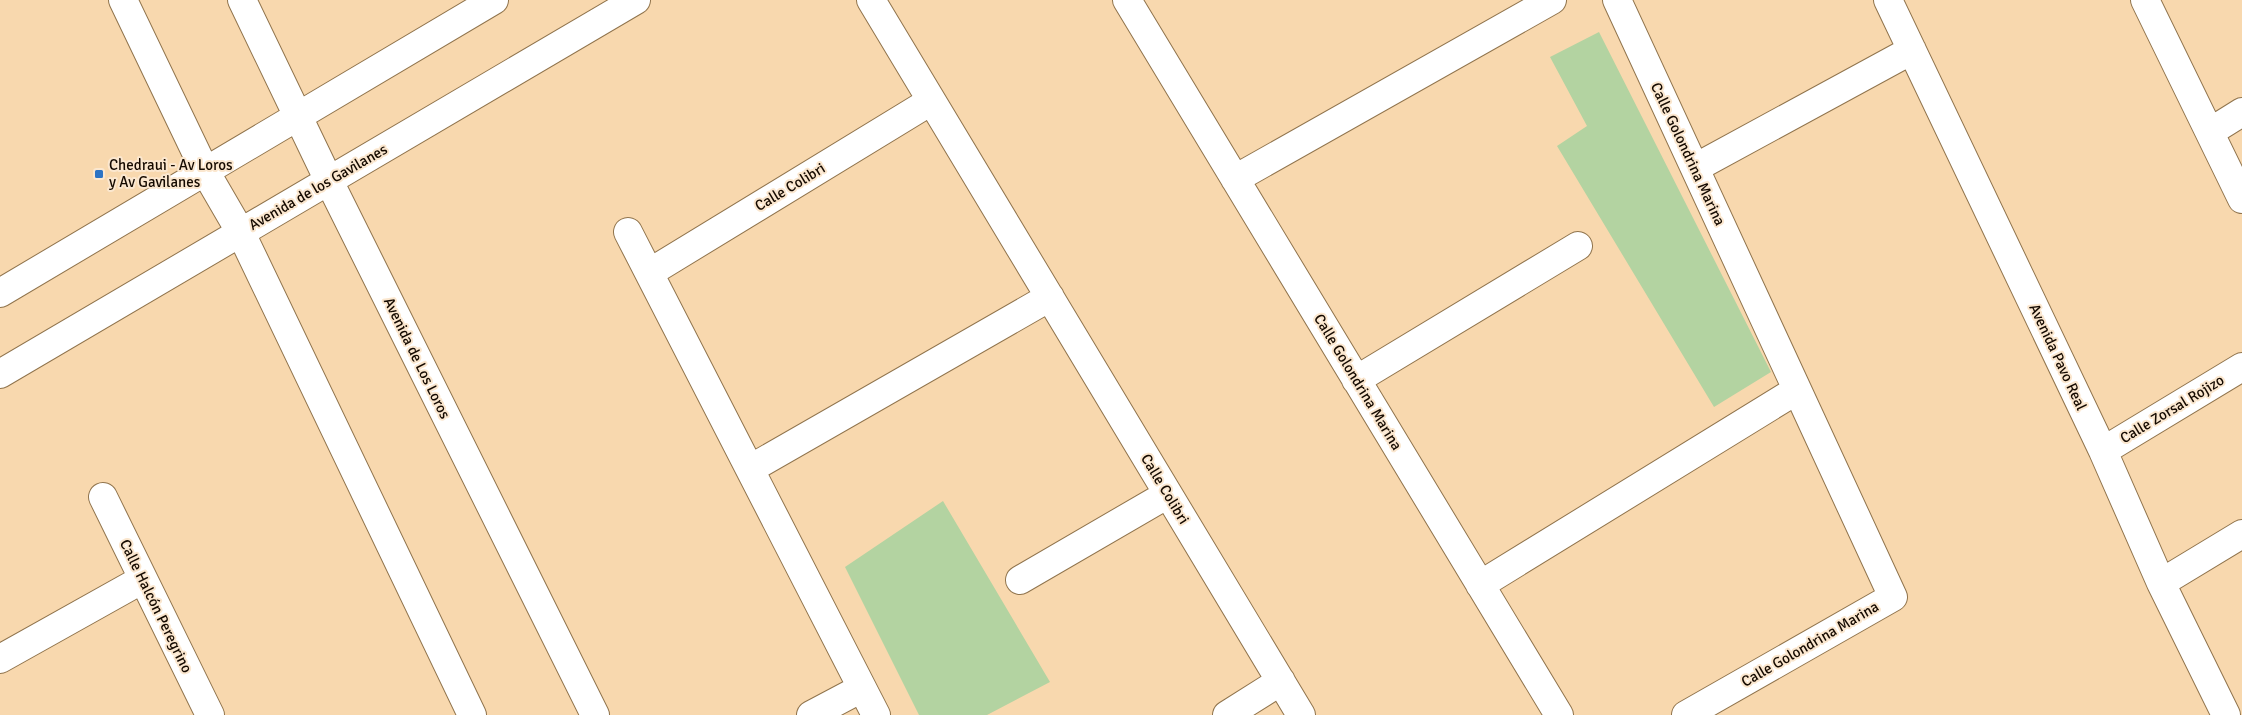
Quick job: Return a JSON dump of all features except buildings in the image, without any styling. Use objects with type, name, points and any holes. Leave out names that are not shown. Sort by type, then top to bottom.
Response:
[{"type":"street","points":[[123,0],[205,171],[240,233],[472,715]]},
{"type":"street","name":"Avenida de Los Loros","points":[[242,0],[329,181],[595,715]]},
{"type":"street","points":[[0,293],[494,0]]},
{"type":"street","name":"Avenida de los Gavilanes","points":[[0,374],[636,0]]},
{"type":"street","name":"Calle Colibri","points":[[871,0],[1301,715]]},
{"type":"street","name":"Calle Golondrina Marina","points":[[1127,0],[1559,715]]},
{"type":"street","points":[[1235,179],[1552,0]]},
{"type":"street","name":"Calle Golondrina Marina","points":[[1617,0],[1893,597],[1686,715]]},
{"type":"street","name":"Avenida Pavo Real","points":[[1888,0],[2103,451],[2161,583],[2226,715]]},
{"type":"street","points":[[2145,0],[2242,199]]},
{"type":"street","points":[[1695,168],[1912,50]]},
{"type":"street","name":"Calle Colibri","points":[[649,273],[932,101]]},
{"type":"street","points":[[2210,132],[2242,112]]},
{"type":"street","points":[[628,232],[876,715]]},
{"type":"street","points":[[1356,380],[1578,246]]},
{"type":"street","points":[[750,469],[1050,297]]},
{"type":"street","name":"Calle Zorsal Rojizo","points":[[2103,451],[2242,367]]},
{"type":"street","points":[[1480,585],[1797,390]]},
{"type":"street","points":[[1020,580],[1168,494]]},
{"type":"street","name":"Calle Halcón Peregrino","points":[[102,497],[210,715]]},
{"type":"street","points":[[2161,583],[2242,534]]},
{"type":"street","points":[[0,659],[143,579]]},
{"type":"street","points":[[1227,715],[1281,681]]},
{"type":"street","points":[[811,715],[862,688]]},
{"type":"green space","points":[[1599,32],[1771,372],[1714,407],[1557,146],[1587,126],[1550,57]]},
{"type":"green space","points":[[943,501],[1050,682],[987,715],[919,715],[845,567]]},
{"type":"place","name":"Chedraui - Av Loros y Av Gavilanes","points":[[99,174]]}]
